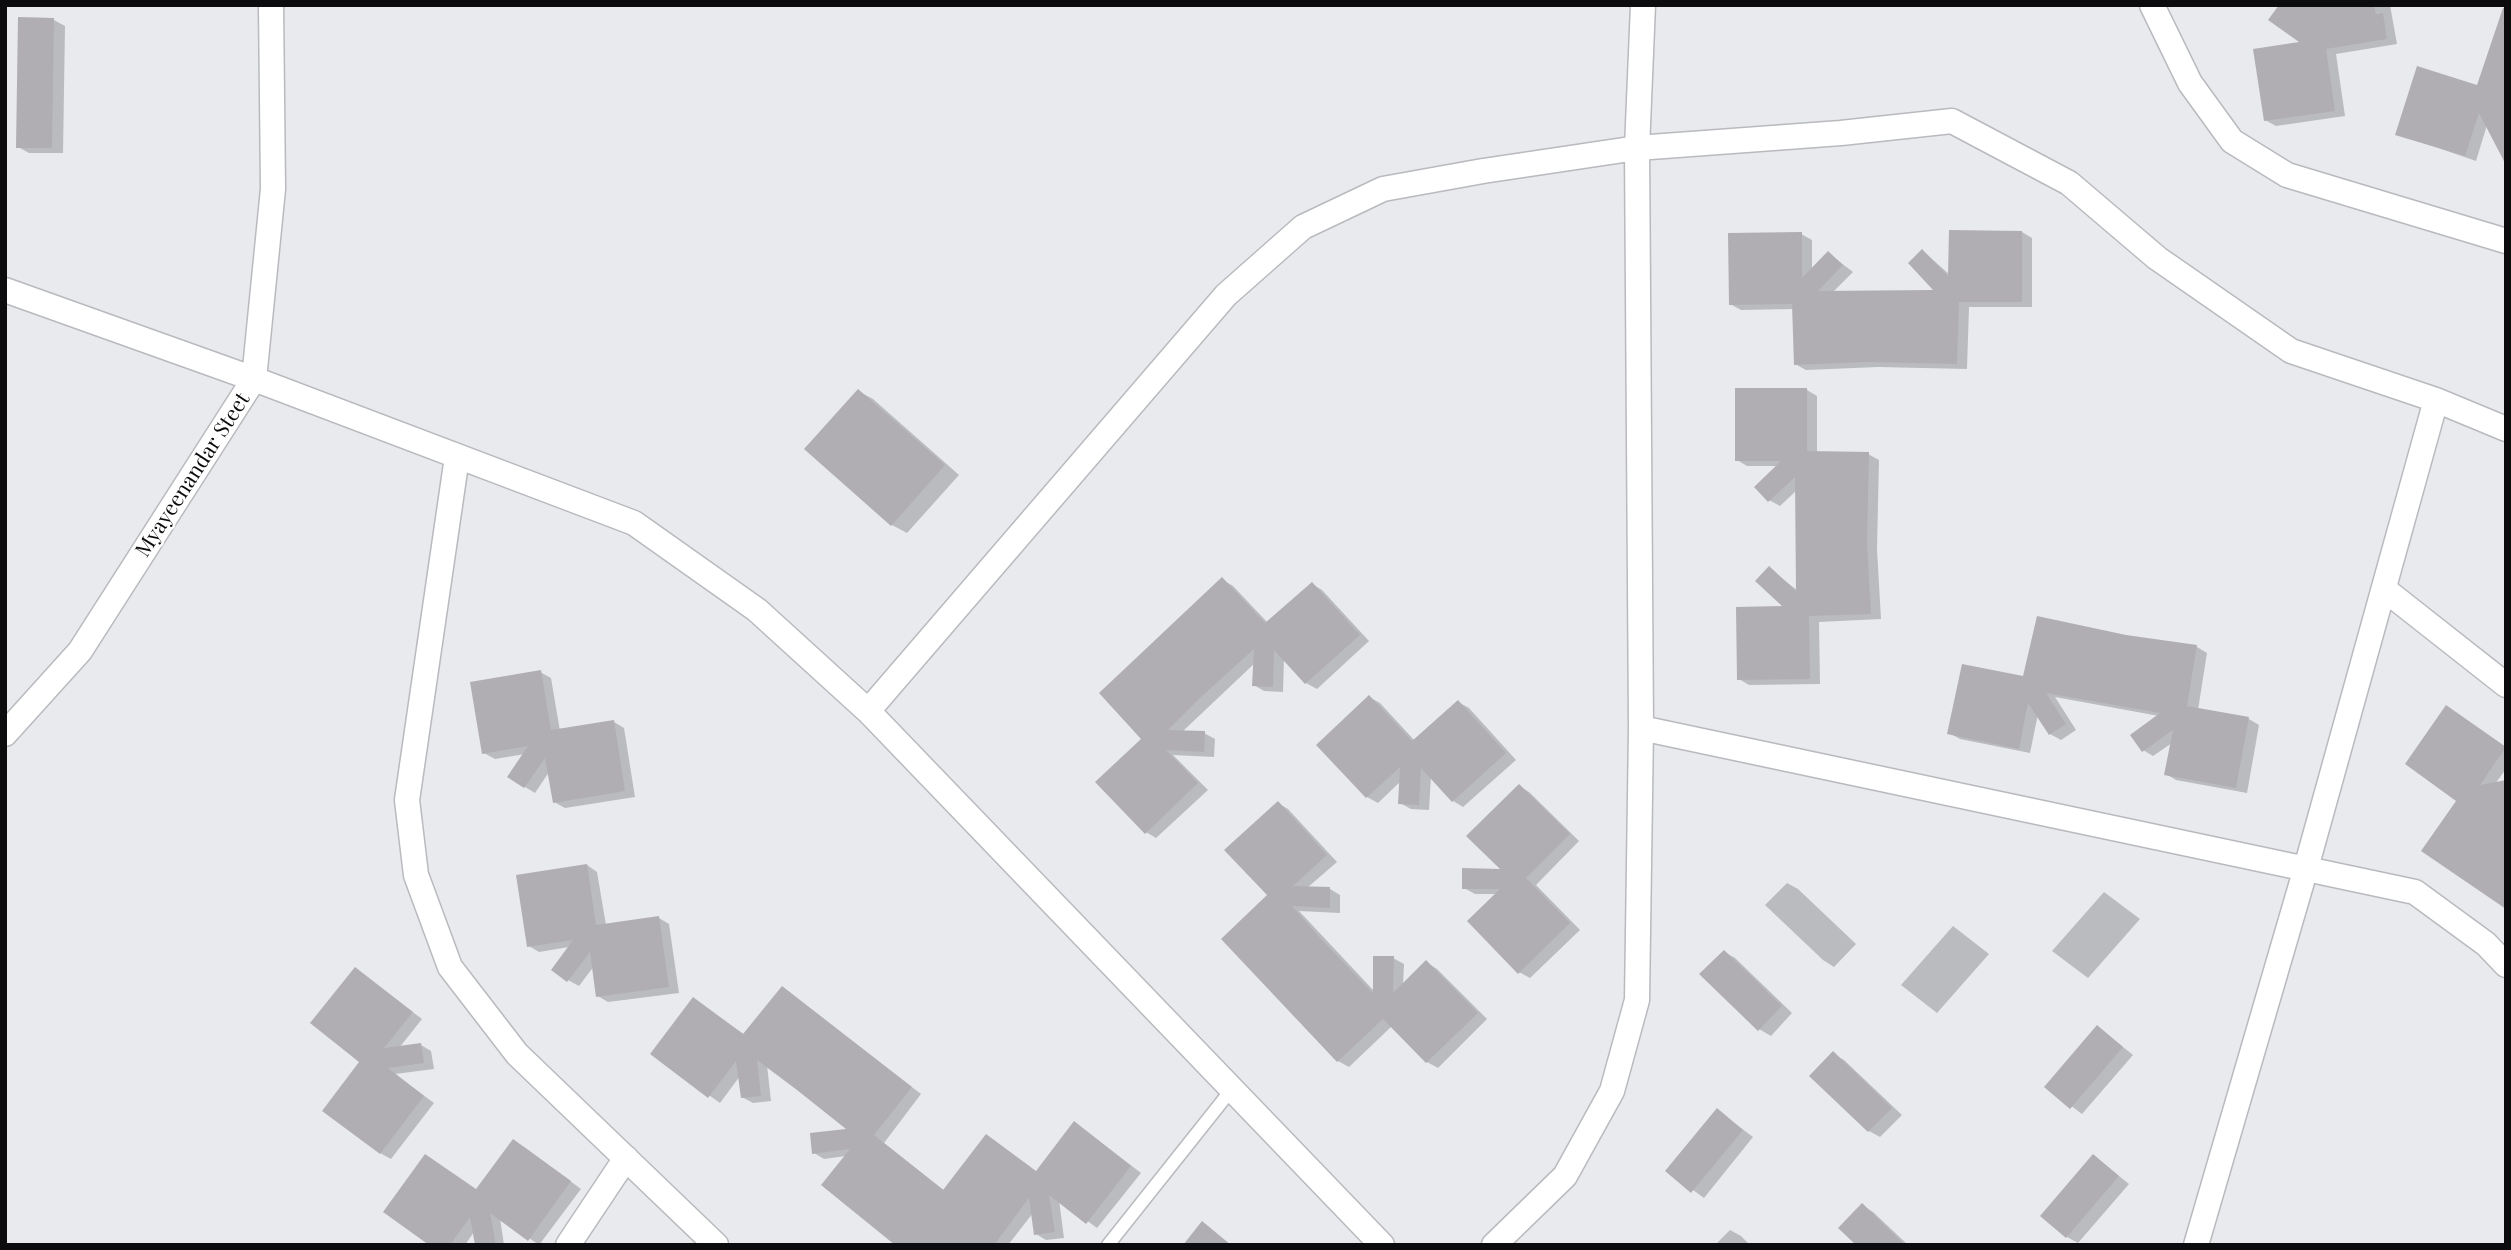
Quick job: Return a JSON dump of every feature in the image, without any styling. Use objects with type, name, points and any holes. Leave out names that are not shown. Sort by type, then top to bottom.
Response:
[{"type":"street","name":"Myayeenandar Steet","points":[[5,734],[80,650],[254,379],[273,189],[271,5]]},
{"type":"street","points":[[1494,1245],[1565,1175],[1612,1091],[1637,1000],[1641,728],[1637,148],[1643,5]]},
{"type":"street","points":[[2152,5],[2190,83],[2232,141],[2287,174],[2506,241]]},
{"type":"street","points":[[868,711],[1226,295],[1303,227],[1383,189],[1637,148],[1841,133],[1952,121],[2069,183],[2157,258],[2291,351],[2436,400],[2506,429]]},
{"type":"street","points":[[5,290],[254,379],[634,523],[757,610],[868,711],[1382,1245]]},
{"type":"street","points":[[2196,1245],[2306,869],[2436,400]]},
{"type":"street","points":[[457,457],[407,800],[416,875],[450,967],[517,1054],[716,1245]]},
{"type":"street","points":[[2384,589],[2506,685]]},
{"type":"street","points":[[1641,728],[2415,892],[2486,944],[2506,965]]},
{"type":"street","points":[[568,1245],[626,1158]]},
{"type":"lane","points":[[1108,1245],[1232,1089]]},
{"type":"building","points":[[2279,5],[2374,5],[2376,14],[2383,13],[2387,39],[2326,49],[2335,111],[2264,121],[2253,49],[2299,42],[2268,20]]},
{"type":"building","points":[[2503,8],[2506,8],[2506,165],[2479,113],[2465,156],[2395,135],[2417,66],[2477,85]]},
{"type":"building","points":[[18,17],[54,18],[52,148],[16,148]]},
{"type":"building","points":[[1949,230],[2022,231],[2022,302],[1959,302],[1957,364],[1866,362],[1794,365],[1792,304],[1729,305],[1728,233],[1802,232],[1802,278],[1828,251],[1843,265],[1818,291],[1933,290],[1908,263],[1922,249],[1948,276]]},
{"type":"building","points":[[1735,388],[1807,388],[1807,451],[1869,452],[1867,543],[1871,614],[1809,616],[1810,679],[1737,680],[1736,607],[1782,606],[1755,581],[1769,566],[1796,591],[1795,477],[1768,502],[1754,487],[1781,461],[1735,461]]},
{"type":"building","points":[[858,389],[945,465],[891,526],[804,449]]},
{"type":"building","points":[[1222,577],[1265,623],[1312,582],[1360,635],[1305,684],[1274,650],[1273,687],[1252,686],[1254,649],[1201,697],[1168,730],[1205,731],[1204,752],[1166,750],[1198,783],[1145,834],[1095,782],[1141,739],[1099,693]]},
{"type":"building","points":[[2037,616],[2126,635],[2197,645],[2187,706],[2249,717],[2236,788],[2164,775],[2173,730],[2142,752],[2130,735],[2160,713],[2046,693],[2066,724],[2049,735],[2028,703],[2019,749],[1947,734],[1962,664],[2023,676]]},
{"type":"building","points":[[541,670],[551,730],[614,720],[625,791],[553,803],[545,758],[524,788],[507,777],[528,746],[482,754],[470,682]]},
{"type":"building","points":[[1369,695],[1412,741],[1458,700],[1506,753],[1452,802],[1421,768],[1419,805],[1398,804],[1400,767],[1366,798],[1316,745]]},
{"type":"building","points":[[2446,705],[2506,747],[2480,785],[2506,780],[2506,909],[2421,851],[2456,801],[2405,764]]},
{"type":"building","points":[[1519,784],[1570,834],[1526,878],[1570,923],[1518,974],[1467,921],[1500,889],[1462,889],[1462,868],[1500,869],[1466,836]]},
{"type":"building","points":[[1278,801],[1327,855],[1293,886],[1330,887],[1330,908],[1292,906],[1323,941],[1373,993],[1373,956],[1394,956],[1393,993],[1426,960],[1478,1013],[1426,1063],[1383,1019],[1337,1062],[1221,939],[1267,895],[1224,850]]},
{"type":"building","points":[[587,864],[596,925],[659,916],[669,987],[596,997],[590,952],[567,982],[551,970],[573,940],[527,947],[516,875]]},
{"type":"building","points":[[1724,950],[1782,1006],[1758,1031],[1699,974]]},
{"type":"building","points":[[355,967],[413,1012],[384,1048],[421,1043],[424,1063],[388,1068],[424,1096],[380,1154],[322,1111],[359,1062],[310,1023]]},
{"type":"building","points":[[782,986],[912,1087],[874,1135],[943,1190],[986,1134],[1036,1171],[1074,1121],[1131,1166],[1086,1224],[1049,1195],[1055,1232],[1034,1235],[1029,1198],[994,1245],[895,1245],[821,1185],[850,1149],[812,1154],[810,1133],[846,1129],[797,1090],[757,1060],[761,1096],[741,1098],[736,1061],[708,1098],[650,1054],[693,997],[743,1034]]},
{"type":"building","points":[[2097,1025],[2123,1047],[2070,1109],[2044,1087]]},
{"type":"building","points":[[1833,1051],[1892,1108],[1868,1132],[1809,1076]]},
{"type":"building","points":[[1717,1108],[1743,1130],[1691,1193],[1665,1171]]},
{"type":"building","points":[[513,1139],[571,1181],[528,1241],[490,1213],[496,1245],[475,1245],[470,1217],[450,1245],[429,1245],[383,1212],[425,1154],[476,1189]]},
{"type":"building","points":[[2093,1154],[2119,1176],[2066,1238],[2040,1216]]},
{"type":"building","points":[[1862,1203],[1905,1245],[1856,1245],[1838,1228]]},
{"type":"building","points":[[1202,1221],[1231,1245],[1183,1245]]}]
